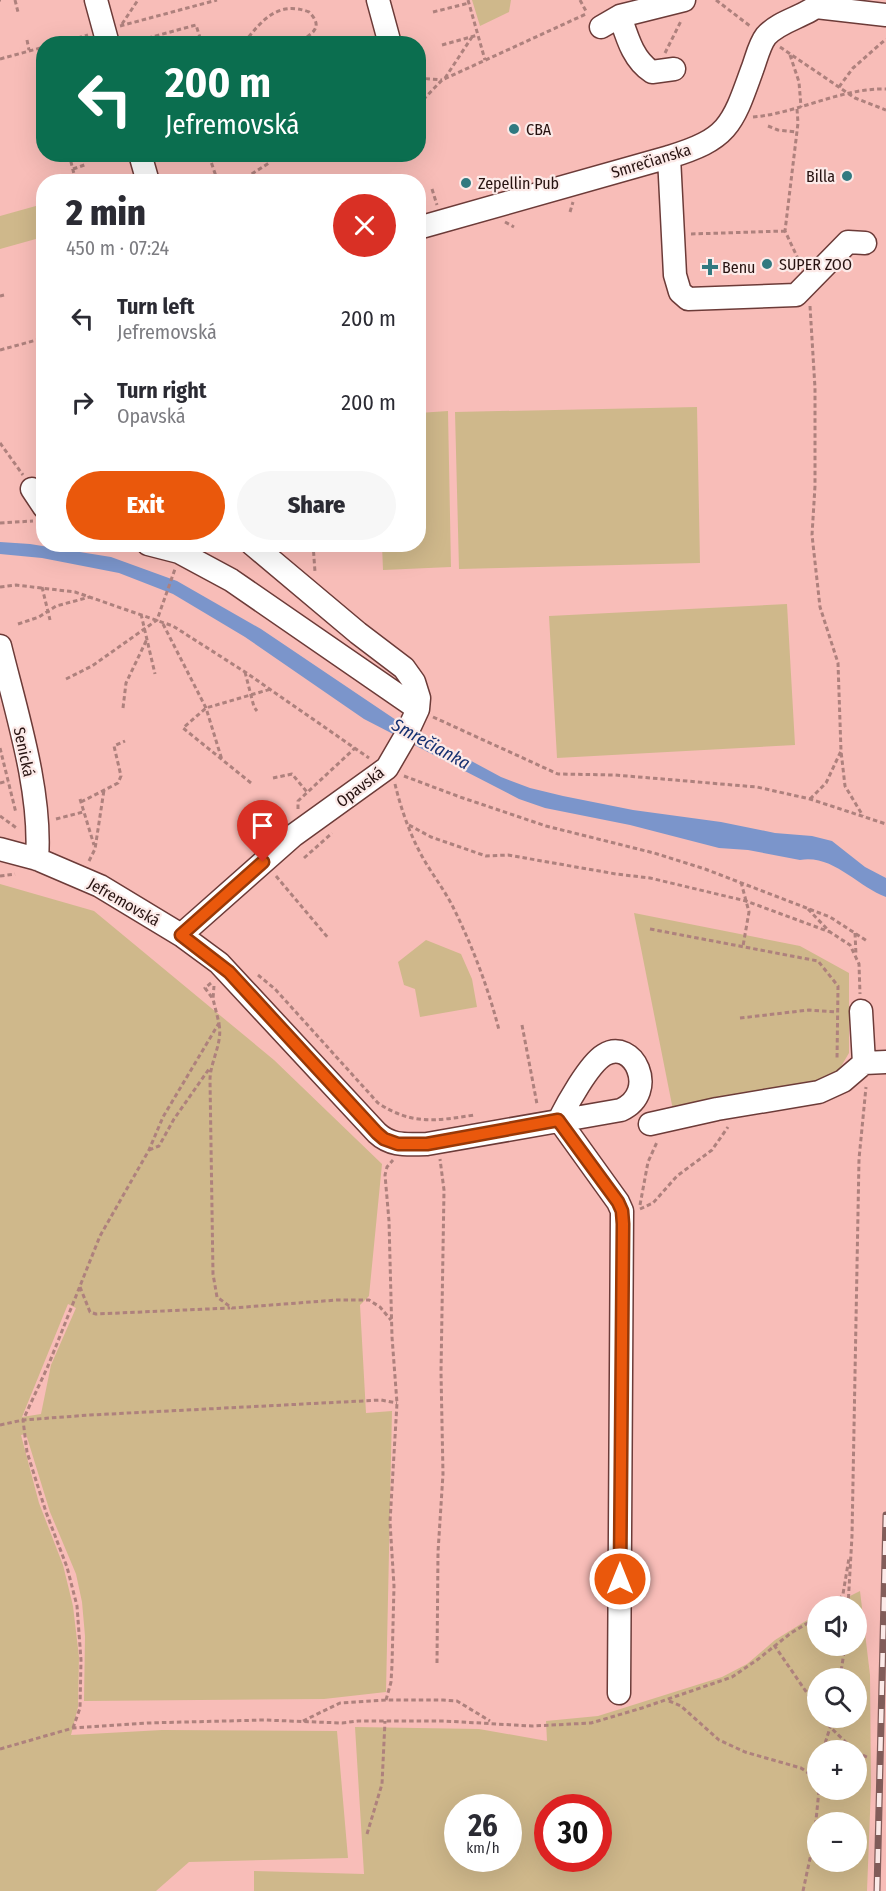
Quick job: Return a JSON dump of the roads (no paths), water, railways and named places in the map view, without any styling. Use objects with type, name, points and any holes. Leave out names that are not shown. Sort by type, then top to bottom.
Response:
[{"type":"street","points":[[96,0],[111,33]]},
{"type":"street","points":[[378,0],[388,36]]},
{"type":"street","points":[[820,4],[886,15]]},
{"type":"street","name":"Smrečianska","points":[[426,226],[701,146],[719,135],[731,123],[765,37],[820,4]]},
{"type":"street","points":[[669,61],[652,72],[644,67],[610,21],[684,8]]},
{"type":"street","points":[[669,157],[677,285],[680,292],[688,299],[795,295],[848,242],[865,243]]},
{"type":"street","points":[[179,552],[231,580],[418,709],[419,698],[414,682],[404,668],[358,633],[262,552]]},
{"type":"street","name":"Senická","points":[[0,646],[30,775],[37,823],[37,859]]},
{"type":"street","name":"Opavská","points":[[181,935],[294,835],[392,768],[418,709]]},
{"type":"street","name":"Jefremovská","points":[[0,849],[37,859],[99,886],[181,935],[229,972],[384,1139],[398,1144],[438,1142],[558,1120],[618,1202],[631,1212],[619,1693]]},
{"type":"street","points":[[650,1124],[819,1092],[843,1081],[875,1063],[861,1011]]},
{"type":"water","name":"Smrečianka","points":[[0,542],[30,544],[36,545],[36,552],[80,552],[111,557],[177,581],[261,629],[399,722],[501,777],[530,788],[633,810],[721,822],[775,833],[812,836],[832,841],[865,867],[886,878],[886,897],[834,866],[812,859],[800,860],[748,850],[719,848],[630,825],[545,808],[519,799],[364,719],[245,637],[173,594],[119,573],[42,558],[0,554]]},
{"type":"railway","points":[[877,1891],[886,1515]]},
{"type":"place","name":"CBA","points":[[514,129]]},
{"type":"place","name":"Billa","points":[[847,176]]},
{"type":"place","name":"Zepellin Pub","points":[[466,183]]},
{"type":"place","name":"SUPER ZOO","points":[[767,264]]},
{"type":"place","name":"Benu","points":[[710,267]]}]
